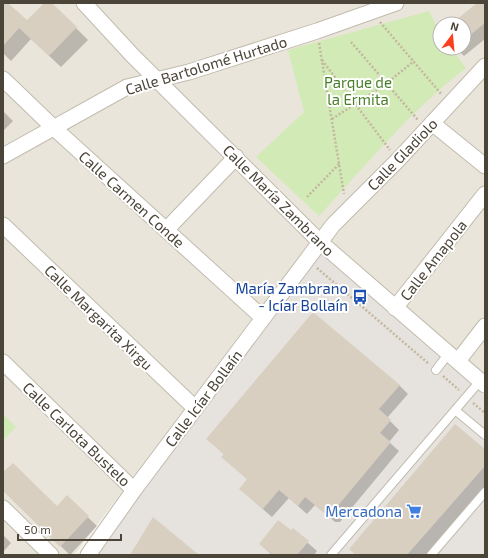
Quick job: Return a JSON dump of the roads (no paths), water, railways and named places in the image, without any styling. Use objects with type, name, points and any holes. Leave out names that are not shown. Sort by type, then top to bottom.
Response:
[{"type":"street","name":"Calle María Zambrano","points":[[84,3],[157,80],[320,242],[483,383]]},
{"type":"street","name":"Calle Bartolomé Hurtado","points":[[3,156],[127,87],[189,72],[317,31],[395,3]]},
{"type":"street","name":"Calle Gladiolo","points":[[320,242],[346,210],[398,160],[485,66]]},
{"type":"street","name":"Calle Carmen Conde","points":[[3,79],[54,128],[263,318]]},
{"type":"street","points":[[429,127],[485,166]]},
{"type":"street","points":[[166,230],[236,157]]},
{"type":"street","name":"Calle Amapola","points":[[395,308],[485,194]]},
{"type":"street","name":"Calle Margarita Xirgu","points":[[3,225],[195,408]]},
{"type":"street","name":"Calle Icíar Bollaín","points":[[88,555],[134,490],[320,242]]},
{"type":"street","points":[[453,357],[485,326]]},
{"type":"street","name":"Calle Carlota Bustelo","points":[[3,362],[134,490]]},
{"type":"street","points":[[3,508],[51,555]]},
{"type":"lane","points":[[436,370],[453,357]]},
{"type":"lane","points":[[331,555],[455,410],[483,383]]},
{"type":"lane","points":[[455,410],[485,435]]},
{"type":"lane","points":[[431,555],[485,492]]},
{"type":"place","name":"María Zambrano - Icíar Bollaín","points":[[360,297]]},
{"type":"place","name":"Mercadona","points":[[414,511]]},
{"type":"park label","name":"Parque de la Ermita","points":[[358,90]]}]
